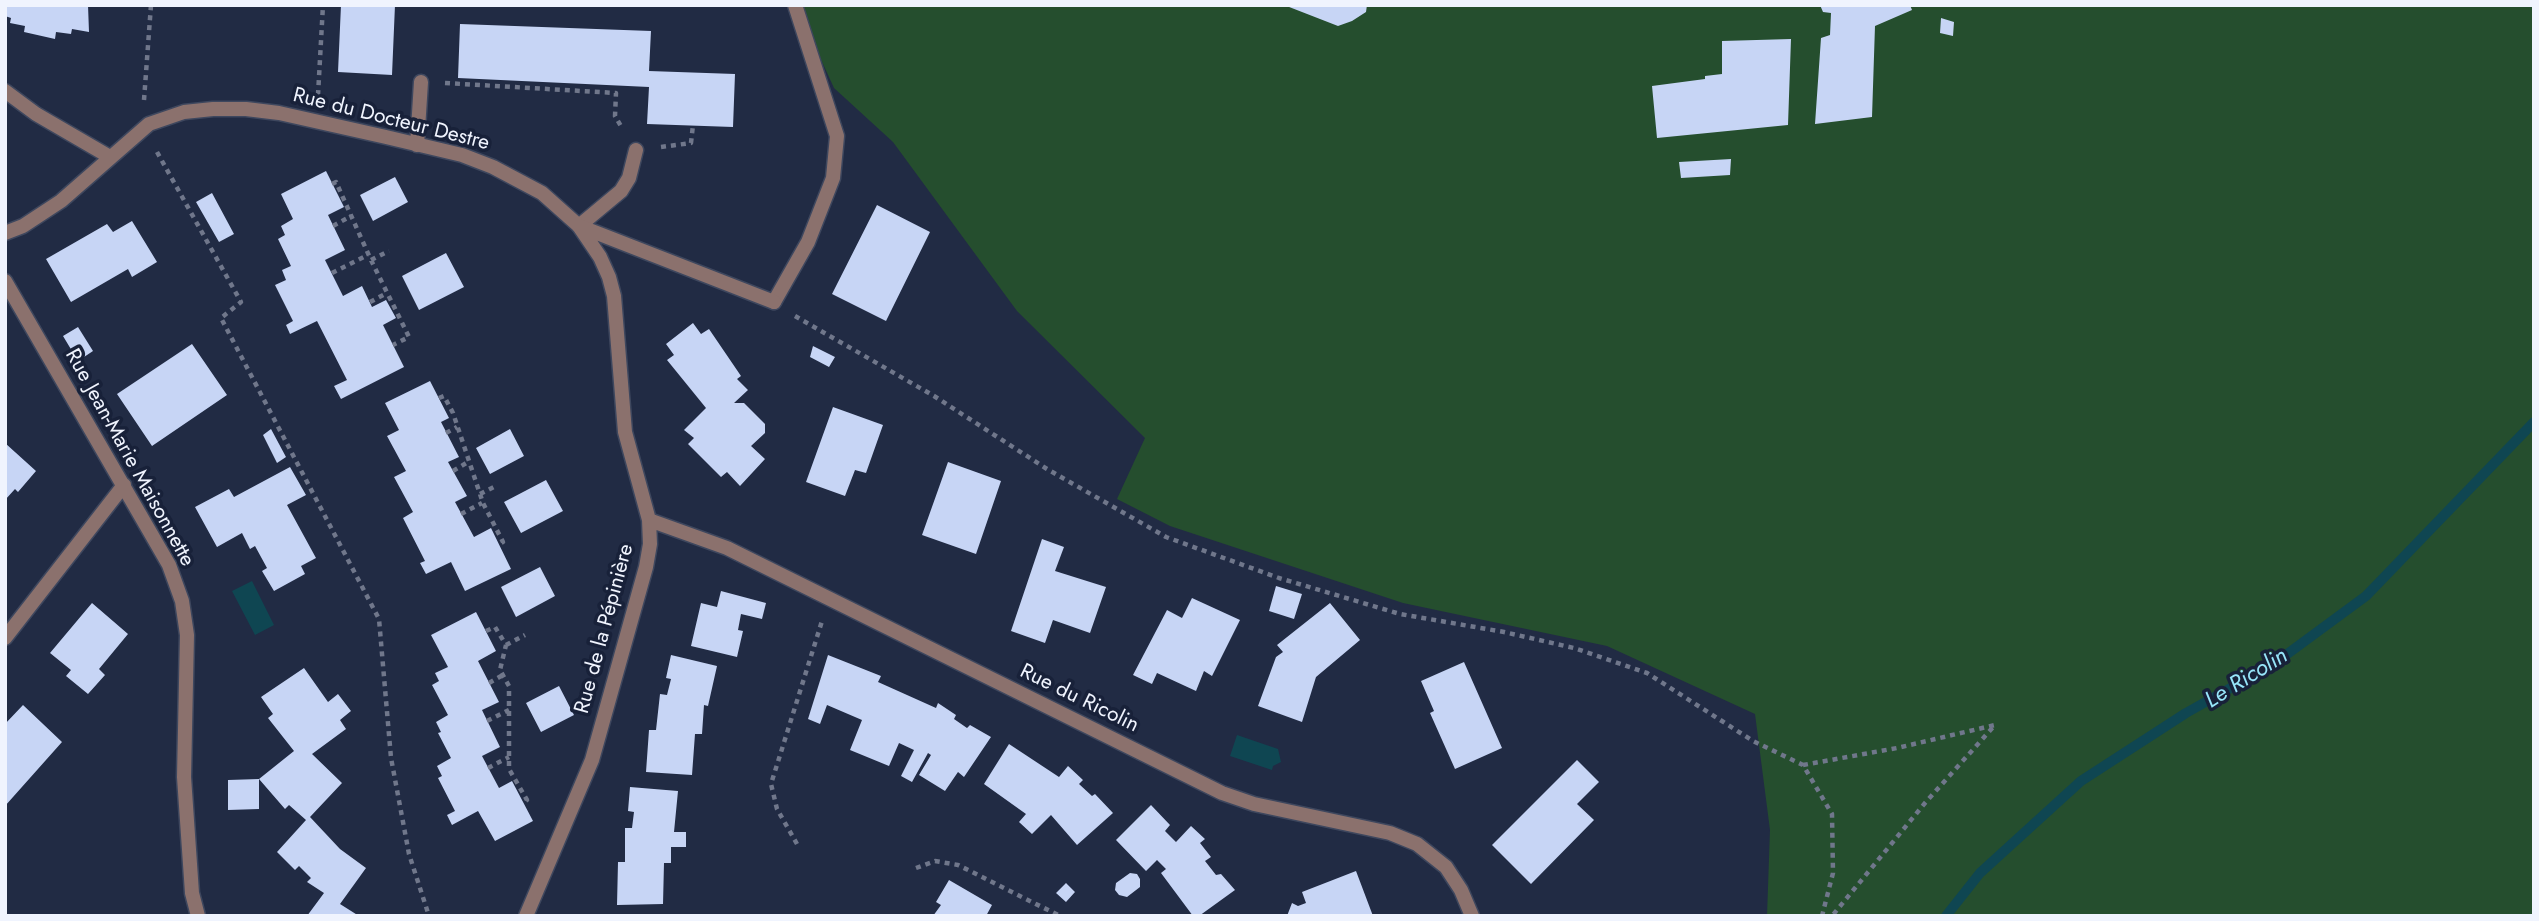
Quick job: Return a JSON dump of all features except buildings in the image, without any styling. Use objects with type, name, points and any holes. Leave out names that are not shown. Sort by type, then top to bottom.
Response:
[{"type":"street","points":[[774,302],[808,242],[833,178],[837,136],[795,5]]},
{"type":"street","points":[[417,145],[421,82]]},
{"type":"street","points":[[5,90],[36,114],[110,157]]},
{"type":"street","name":"Rue du Docteur Destre","points":[[5,233],[23,226],[61,201],[149,124],[184,113],[246,109],[316,121],[462,155],[522,180],[542,193],[579,226],[774,302]]},
{"type":"street","points":[[579,226],[621,191],[629,178],[636,150]]},
{"type":"street","name":"Rue de la Pépinière","points":[[526,916],[592,760],[646,567],[650,544],[649,520],[625,432],[614,296],[610,277],[579,226]]},
{"type":"street","name":"Rue Jean-Marie Maisonnette","points":[[5,281],[169,565],[182,601],[187,635],[184,777],[192,893],[198,916]]},
{"type":"street","points":[[5,638],[124,485]]},
{"type":"street","name":"Rue du Ricolin","points":[[649,520],[727,548],[1222,793],[1254,804],[1390,833],[1417,844],[1446,867],[1461,890],[1472,916]]},
{"type":"path","points":[[151,5],[144,104],[158,154],[241,302],[221,318],[379,619],[391,758],[409,854],[429,916]]},
{"type":"path","points":[[316,121],[323,5]]},
{"type":"path","points":[[421,82],[615,93],[615,116],[636,150],[691,143],[693,125]]},
{"type":"path","points":[[332,184],[336,182],[409,337],[393,345]]},
{"type":"path","points":[[333,226],[352,216]]},
{"type":"path","points":[[332,273],[389,251]]},
{"type":"path","points":[[370,302],[387,293]]},
{"type":"path","points":[[774,302],[818,331],[934,396],[1047,469],[1166,537],[1279,578],[1400,614],[1504,632],[1574,648],[1647,673],[1754,741],[1803,765],[1832,814],[1833,873],[1822,916]]},
{"type":"path","points":[[439,398],[444,396],[457,427],[483,503],[503,542],[499,544]]},
{"type":"path","points":[[446,433],[457,427]]},
{"type":"path","points":[[453,471],[468,462]]},
{"type":"path","points":[[480,494],[496,486]]},
{"type":"path","points":[[461,514],[483,503]]},
{"type":"path","points":[[797,844],[776,809],[771,784],[829,598]]},
{"type":"path","points":[[486,631],[495,626],[506,645],[500,670],[509,686],[509,769],[527,800],[523,802]]},
{"type":"path","points":[[506,645],[525,635]]},
{"type":"path","points":[[489,682],[503,674]]},
{"type":"path","points":[[509,686],[517,683]]},
{"type":"path","points":[[487,721],[509,710]]},
{"type":"path","points":[[1803,765],[1897,748],[1994,725],[1925,803],[1832,916]]},
{"type":"path","points":[[488,768],[509,757]]},
{"type":"path","points":[[916,868],[935,861],[958,865],[1060,916]]},
{"type":"shaded area","points":[[796,5],[2534,5],[2534,916],[1767,916],[1770,830],[1755,714],[1607,646],[1403,603],[1170,526],[1117,499],[1145,438],[1017,311],[893,142],[834,88]]},
{"type":"shaded area","points":[[252,581],[274,625],[255,635],[232,591]]},
{"type":"shaded area","points":[[1237,735],[1278,749],[1281,762],[1273,766],[1272,770],[1230,756]]},
{"type":"waterway","name":"Le Ricolin","points":[[1946,916],[1980,873],[2081,781],[2186,713],[2275,663],[2366,596],[2534,422]]}]
